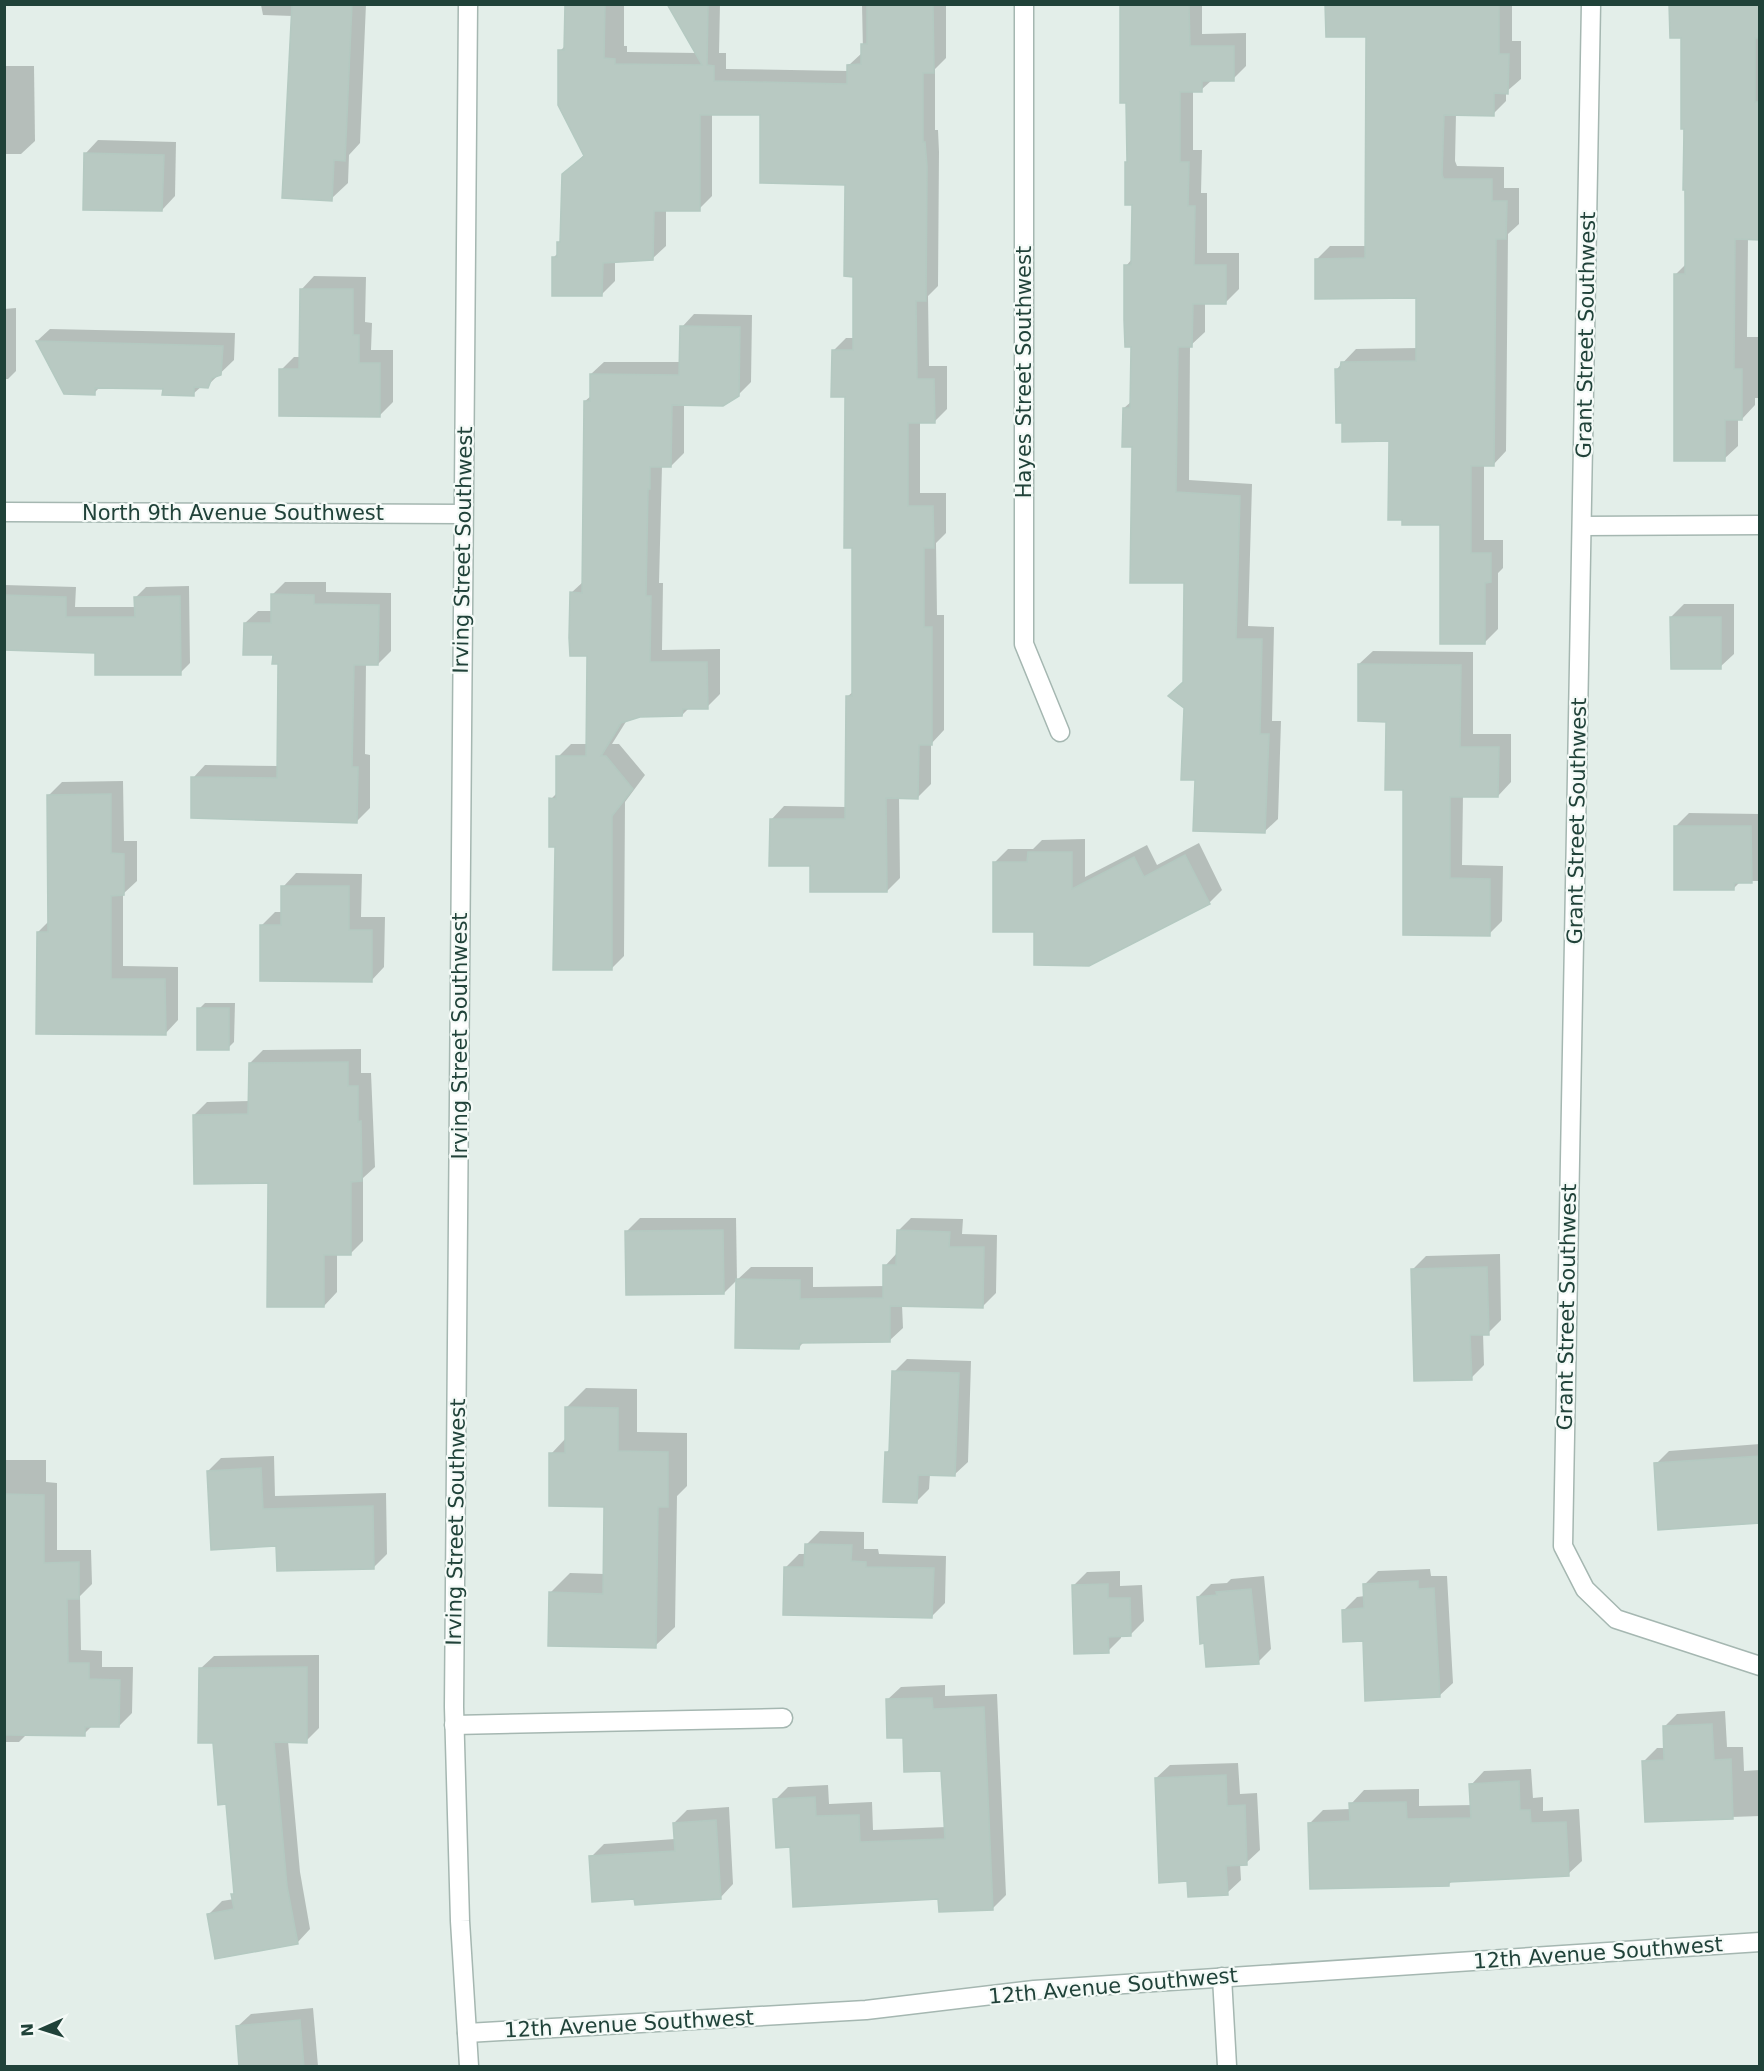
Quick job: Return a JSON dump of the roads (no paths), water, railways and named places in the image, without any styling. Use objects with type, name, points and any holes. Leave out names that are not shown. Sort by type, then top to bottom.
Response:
[{"type":"street","name":"Irving Street Southwest","points":[[468,4],[462,513],[454,1725],[460,1921],[469,2067]]},
{"type":"street","name":"Hayes Street Southwest","points":[[1024,4],[1024,644],[1060,732]]},
{"type":"street","name":"Grant Street Southwest","points":[[1591,4],[1563,1546],[1585,1589],[1616,1619],[1760,1666]]},
{"type":"street","name":"North 9th Avenue Southwest","points":[[4,512],[462,513]]},
{"type":"street","points":[[1583,526],[1760,525]]},
{"type":"street","points":[[454,1725],[783,1718]]},
{"type":"street","name":"12th Avenue Southwest","points":[[467,2033],[866,2010],[1034,1990],[1760,1942]]},
{"type":"street","points":[[1222,1977],[1227,2067]]}]
